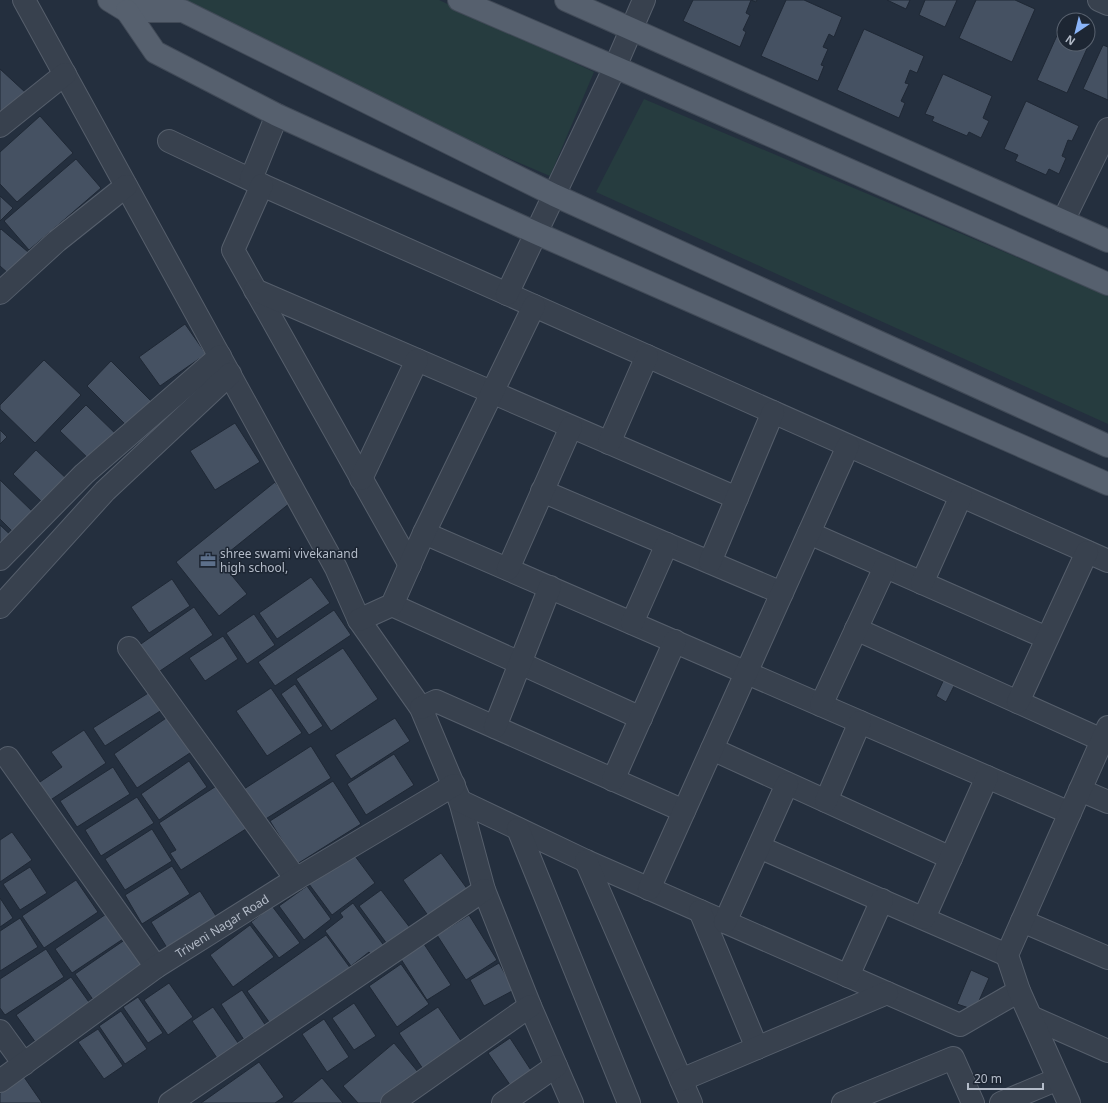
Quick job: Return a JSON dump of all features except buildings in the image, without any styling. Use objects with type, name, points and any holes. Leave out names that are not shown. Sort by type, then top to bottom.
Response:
[{"type":"main road","points":[[459,0],[1108,284]]},
{"type":"main road","points":[[566,0],[589,5],[632,29],[1108,241]]},
{"type":"main road","points":[[118,6],[155,52],[277,115],[536,233],[1108,484]]},
{"type":"main road","points":[[118,6],[183,11],[554,195],[1108,446]]},
{"type":"street","points":[[24,0],[336,568],[359,620],[421,708],[457,793],[484,890],[530,1006],[572,1103]]},
{"type":"street","points":[[507,294],[615,67],[644,0]]},
{"type":"street","points":[[1099,0],[1108,4]]},
{"type":"street","points":[[0,126],[65,74]]},
{"type":"street","points":[[277,115],[256,182],[232,250],[410,565]]},
{"type":"street","points":[[1063,221],[1108,129]]},
{"type":"street","points":[[169,141],[256,182],[1108,561]]},
{"type":"street","points":[[0,293],[57,241],[126,186]]},
{"type":"street","points":[[255,290],[737,498]]},
{"type":"street","points":[[359,620],[392,605],[424,533],[534,306]]},
{"type":"street","points":[[609,443],[647,356]]},
{"type":"street","points":[[361,479],[417,360]]},
{"type":"street","points":[[0,559],[84,474],[225,365]]},
{"type":"street","points":[[0,607],[105,491],[225,365]]},
{"type":"street","points":[[710,562],[773,412]]},
{"type":"street","points":[[508,569],[571,427]]},
{"type":"street","points":[[649,889],[848,446]]},
{"type":"street","points":[[542,491],[782,593]]},
{"type":"street","points":[[922,583],[962,496]]},
{"type":"street","points":[[424,533],[1070,813]]},
{"type":"street","points":[[809,534],[1047,638]]},
{"type":"street","points":[[632,622],[667,544]]},
{"type":"street","points":[[1018,702],[1087,552]]},
{"type":"street","points":[[821,705],[885,567]]},
{"type":"street","points":[[495,727],[550,588]]},
{"type":"street","points":[[392,605],[641,718]]},
{"type":"street","points":[[856,629],[1018,702],[1105,733],[1007,955],[1019,991],[1068,1103]]},
{"type":"street","points":[[613,780],[675,642]]},
{"type":"street","points":[[129,648],[296,879]]},
{"type":"street","points":[[421,708],[436,701],[684,811]]},
{"type":"street","points":[[826,801],[860,722]]},
{"type":"street","points":[[712,749],[951,858]]},
{"type":"street","points":[[8,758],[156,967]]},
{"type":"street","points":[[924,918],[987,777]]},
{"type":"street","points":[[725,922],[787,784]]},
{"type":"street","points":[[1080,790],[1108,802]]},
{"type":"street","points":[[457,793],[518,829],[586,861],[960,1025],[1019,991]]},
{"type":"street","name":"Triveni Nagar Road","points":[[0,1081],[156,967],[296,879],[457,793]]},
{"type":"street","points":[[518,829],[629,1103]]},
{"type":"street","points":[[759,847],[1007,955]]},
{"type":"street","points":[[586,861],[691,1103]]},
{"type":"street","points":[[170,1103],[484,890]]},
{"type":"street","points":[[848,976],[882,900]]},
{"type":"street","points":[[700,912],[757,1048]]},
{"type":"street","points":[[1022,921],[1107,955]]},
{"type":"street","points":[[681,1080],[887,993]]},
{"type":"street","points":[[392,1103],[530,1006]]},
{"type":"street","points":[[1031,1017],[1108,1051]]},
{"type":"street","points":[[0,1031],[24,1064]]},
{"type":"street","points":[[843,1103],[953,1058],[973,1103]]},
{"type":"street","points":[[503,1103],[556,1066]]},
{"type":"street","points":[[1002,1103],[1058,1079]]},
{"type":"green space","points":[[162,0],[439,0],[594,72],[550,176],[404,113]]},
{"type":"green space","points":[[644,99],[1108,296],[1108,424],[596,192]]},
{"type":"place","name":"shree swami vivekanand high school,","points":[[208,560]]}]
